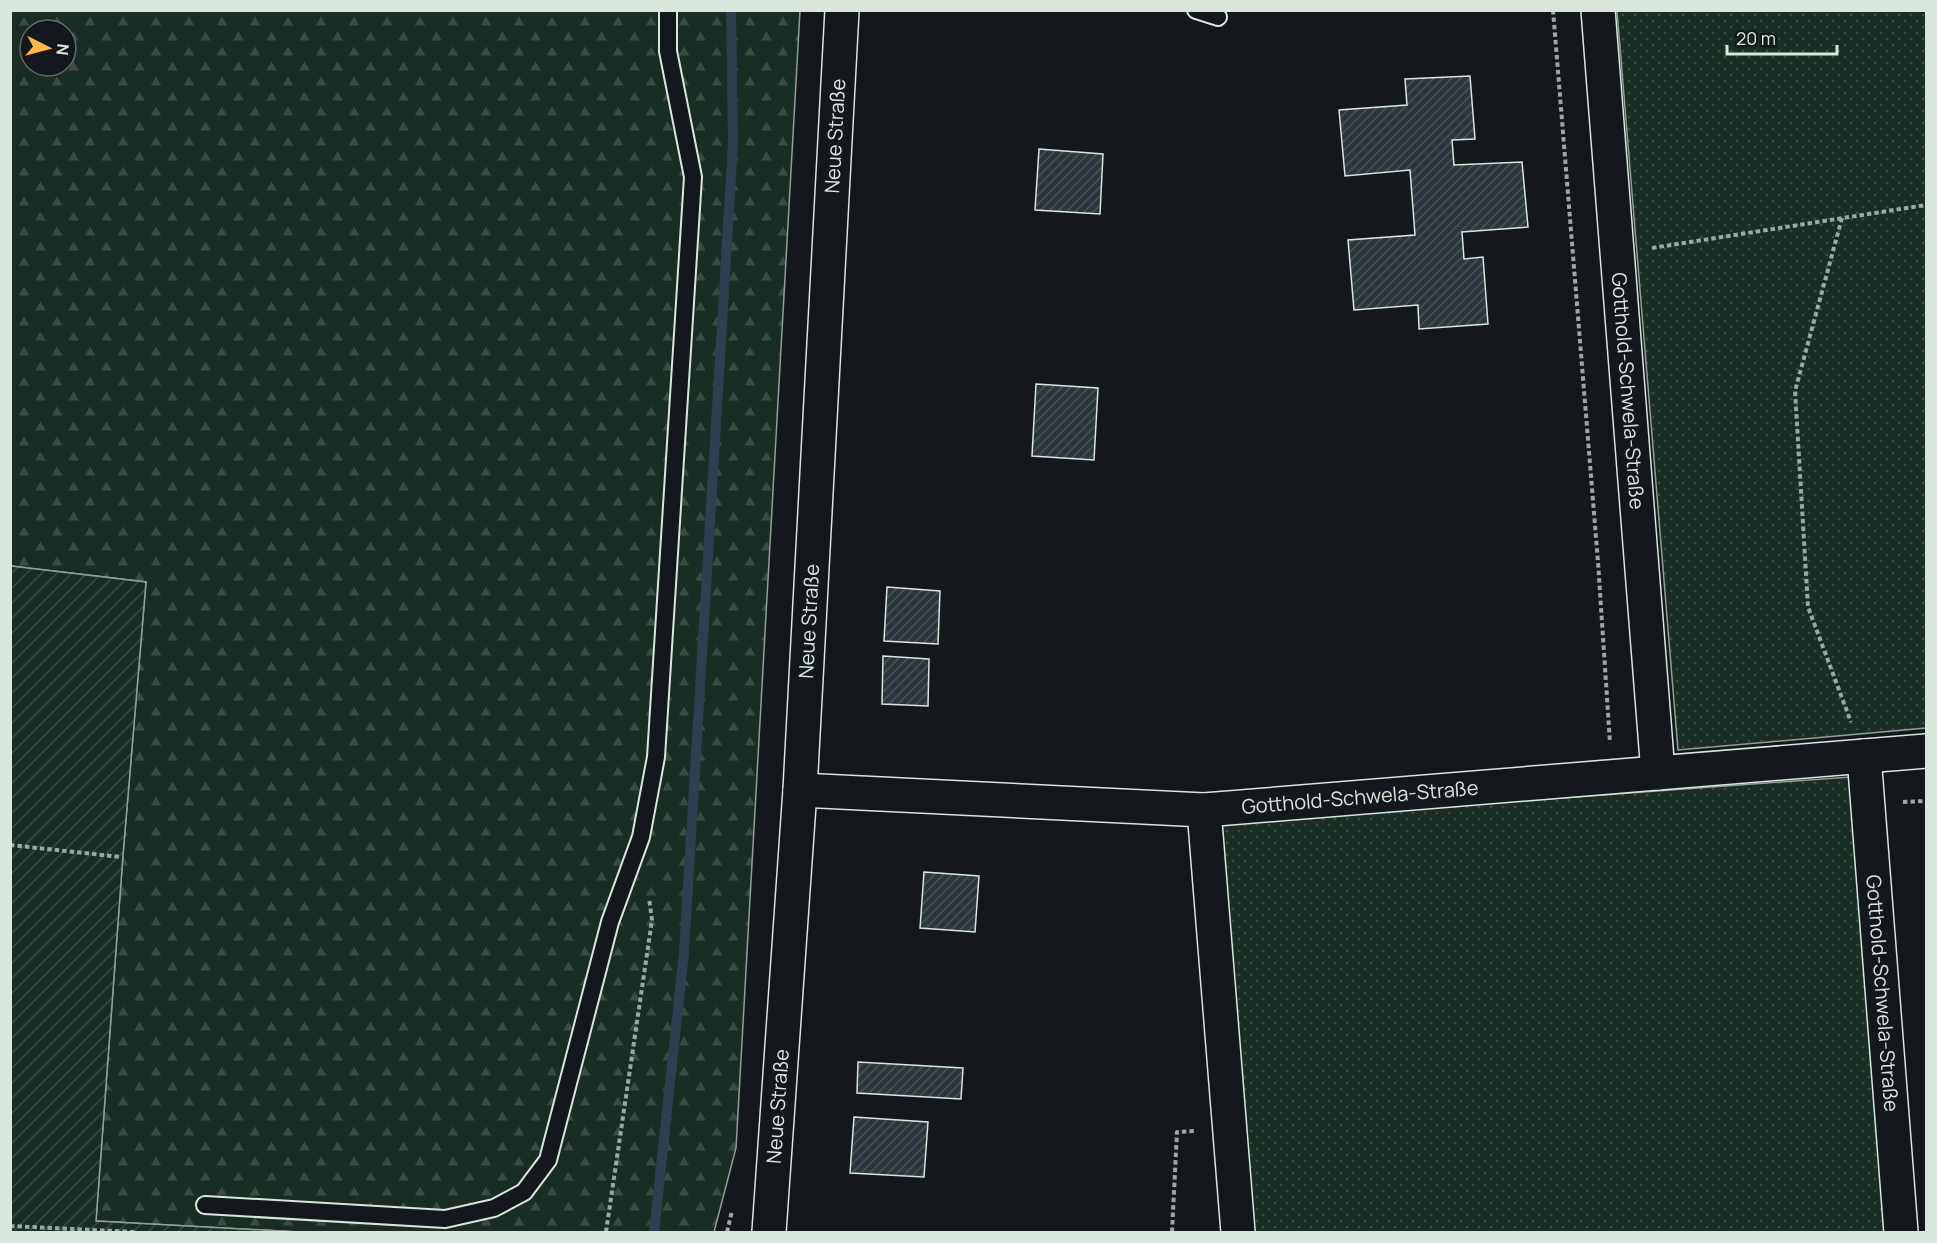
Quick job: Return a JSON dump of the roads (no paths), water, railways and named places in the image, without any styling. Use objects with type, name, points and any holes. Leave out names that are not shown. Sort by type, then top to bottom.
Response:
[{"type":"street","name":"Neue Straße","points":[[769,1233],[800,790],[842,10]]},
{"type":"street","name":"Gotthold-Schwela-Straße","points":[[1598,10],[1658,772]]},
{"type":"street","name":"Gotthold-Schwela-Straße","points":[[800,790],[1204,810],[1926,751]]},
{"type":"street","name":"Gotthold-Schwela-Straße","points":[[1864,756],[1901,1233]]},
{"type":"street","points":[[1204,810],[1238,1233]]},
{"type":"lane","points":[[205,1205],[445,1219],[494,1208],[524,1192],[548,1160],[610,922],[641,837],[656,757],[693,177],[668,51],[668,10]]},
{"type":"lane","points":[[1196,10],[1218,17]]},
{"type":"waterway","points":[[654,1232],[684,952],[733,143],[731,10]]}]
